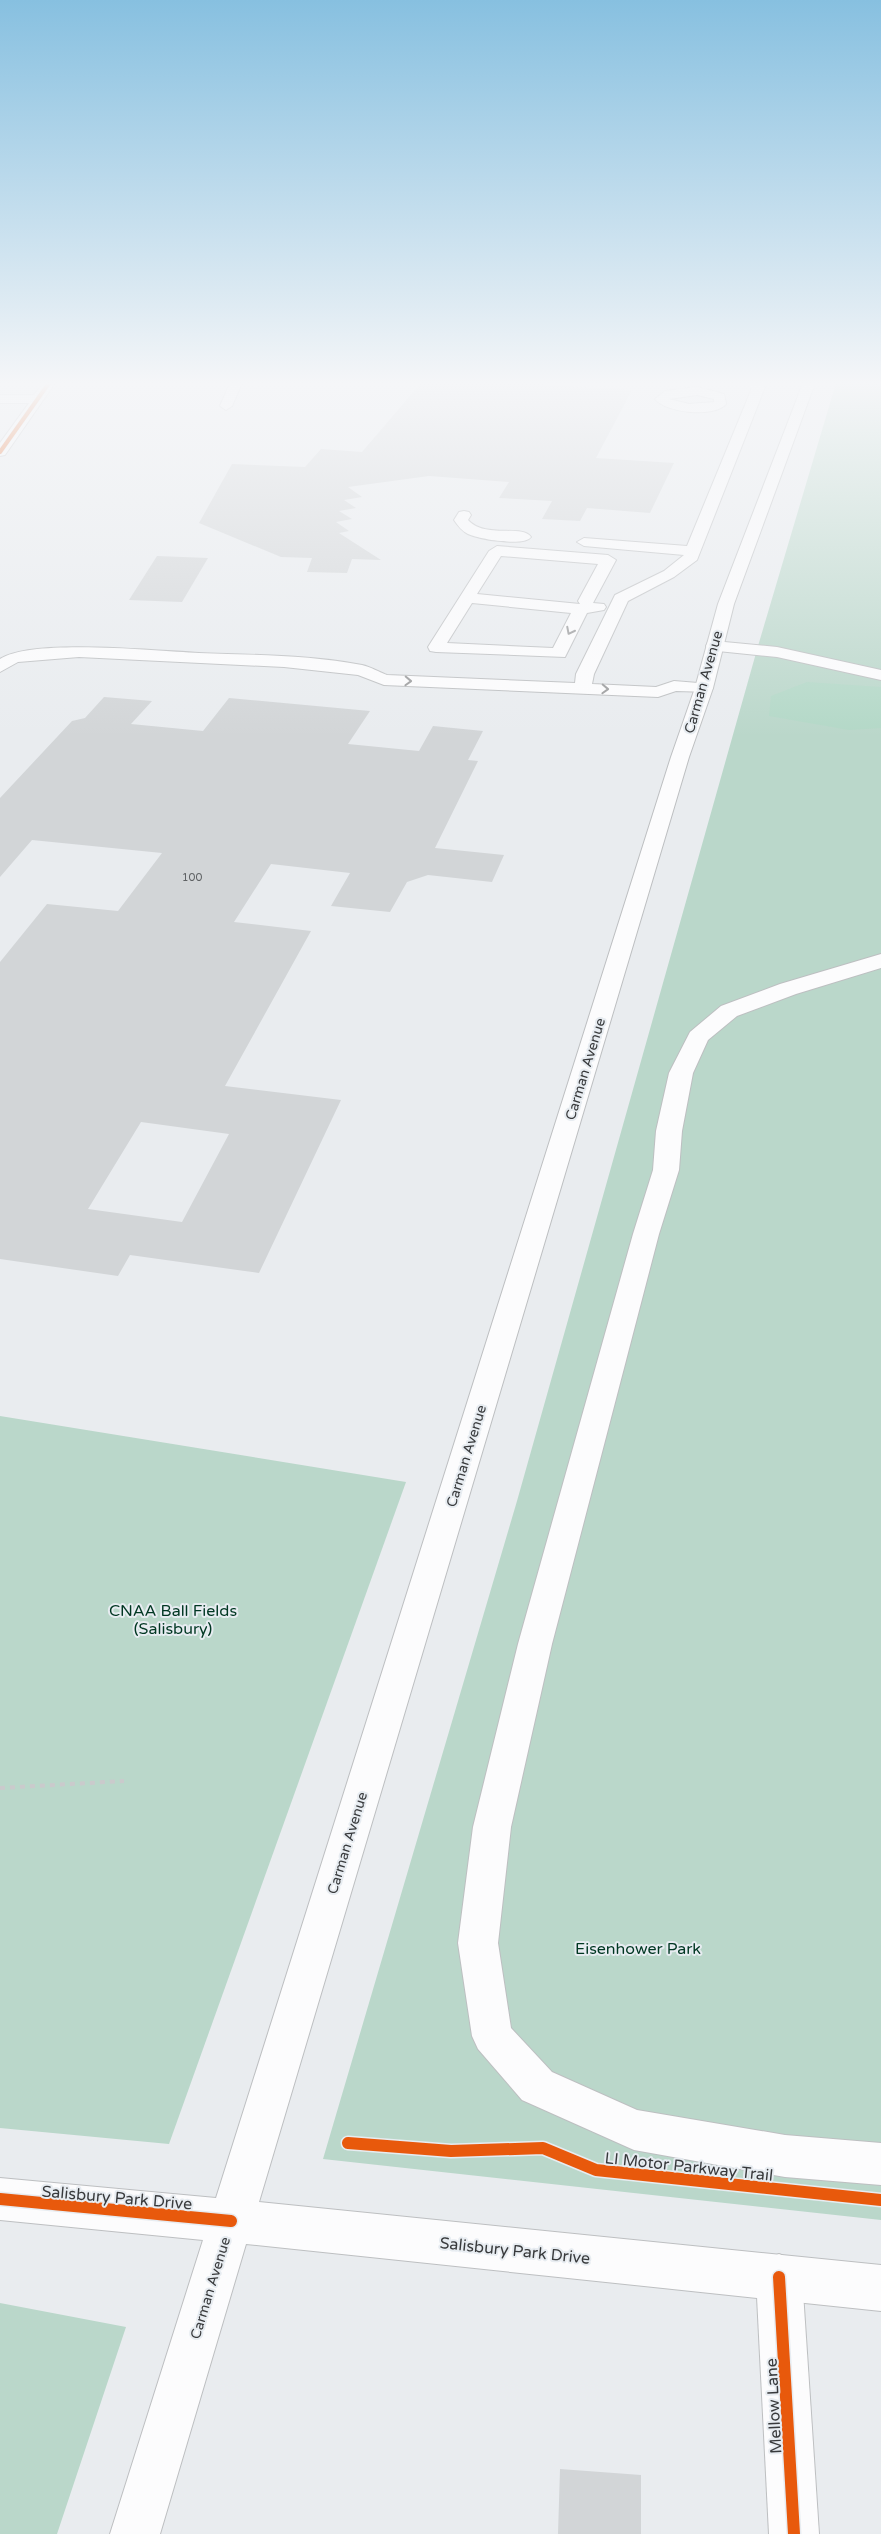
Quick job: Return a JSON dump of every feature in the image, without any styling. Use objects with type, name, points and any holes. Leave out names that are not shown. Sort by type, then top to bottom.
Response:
[{"type":"main road","points":[[584,681],[621,598],[676,569],[688,560],[712,501]]},
{"type":"main road","name":"Carman Avenue","points":[[135,2534],[674,776],[689,687],[714,646],[726,604],[765,501]]},
{"type":"main road","points":[[464,515],[461,520],[476,532],[535,538]]},
{"type":"main road","points":[[574,541],[692,550]]},
{"type":"main road","points":[[497,551],[608,560],[588,605],[558,653],[436,647],[469,594],[497,551]]},
{"type":"main road","points":[[469,594],[615,608]]},
{"type":"main road","points":[[714,646],[777,652],[881,675]]},
{"type":"main road","points":[[0,667],[13,658],[29,655],[79,652],[275,662],[361,670],[384,680],[584,681],[658,692],[689,687]]},
{"type":"main road","points":[[881,961],[788,989],[729,1011],[698,1037],[680,1073],[669,1131],[666,1170],[646,1234],[538,1634],[492,1827],[478,1943],[492,2036],[537,2086],[634,2130],[785,2156],[881,2164]]},
{"type":"main road","name":"Salisbury Park Drive","points":[[0,2199],[881,2288]]},
{"type":"main road","name":"Mellow Lane","points":[[779,2277],[794,2534]]},
{"type":"path","points":[[0,1788],[124,1781]]},
{"type":"green space","name":"Eisenhower Park","points":[[801,501],[881,501],[881,2220],[323,2159],[517,1501],[758,646]]},
{"type":"green space","points":[[807,682],[881,687],[881,728],[849,730],[769,716],[771,696]]},
{"type":"green space","name":"CNAA Ball Fields (Salisbury)","points":[[0,1416],[406,1482],[169,2144],[0,2128]]},
{"type":"green space","points":[[0,2303],[126,2327],[57,2534],[0,2534]]},
{"type":"building","points":[[211,501],[346,501],[356,508],[339,511],[352,519],[336,522],[349,531],[339,533],[381,560],[352,559],[347,573],[307,572],[312,558],[281,557],[199,523]]},
{"type":"building","points":[[552,501],[656,501],[650,513],[587,508],[580,521],[542,519]]},
{"type":"building","points":[[157,556],[208,558],[182,602],[129,600]]},
{"type":"building","points":[[104,697],[152,701],[131,724],[203,731],[229,698],[370,711],[348,744],[419,751],[433,726],[483,731],[468,760],[478,761],[435,848],[504,855],[492,882],[428,875],[407,882],[390,912],[331,906],[350,873],[271,864],[234,922],[311,931],[225,1086],[341,1100],[259,1273],[130,1255],[118,1276],[0,1259],[0,962],[47,904],[118,911],[162,853],[32,840],[0,877],[0,798],[72,721],[85,718]],"holes":[[[141,1122],[229,1134],[182,1222],[88,1209]]]},
{"type":"building","points":[[560,2469],[641,2475],[641,2534],[558,2534]]},
{"type":"cycle path","name":"LI Motor Parkway Trail","points":[[348,2143],[451,2151],[543,2148],[596,2170],[881,2200]]},
{"type":"cycle path","points":[[0,2199],[231,2221]]},
{"type":"cycle path","points":[[779,2277],[794,2534]]}]
